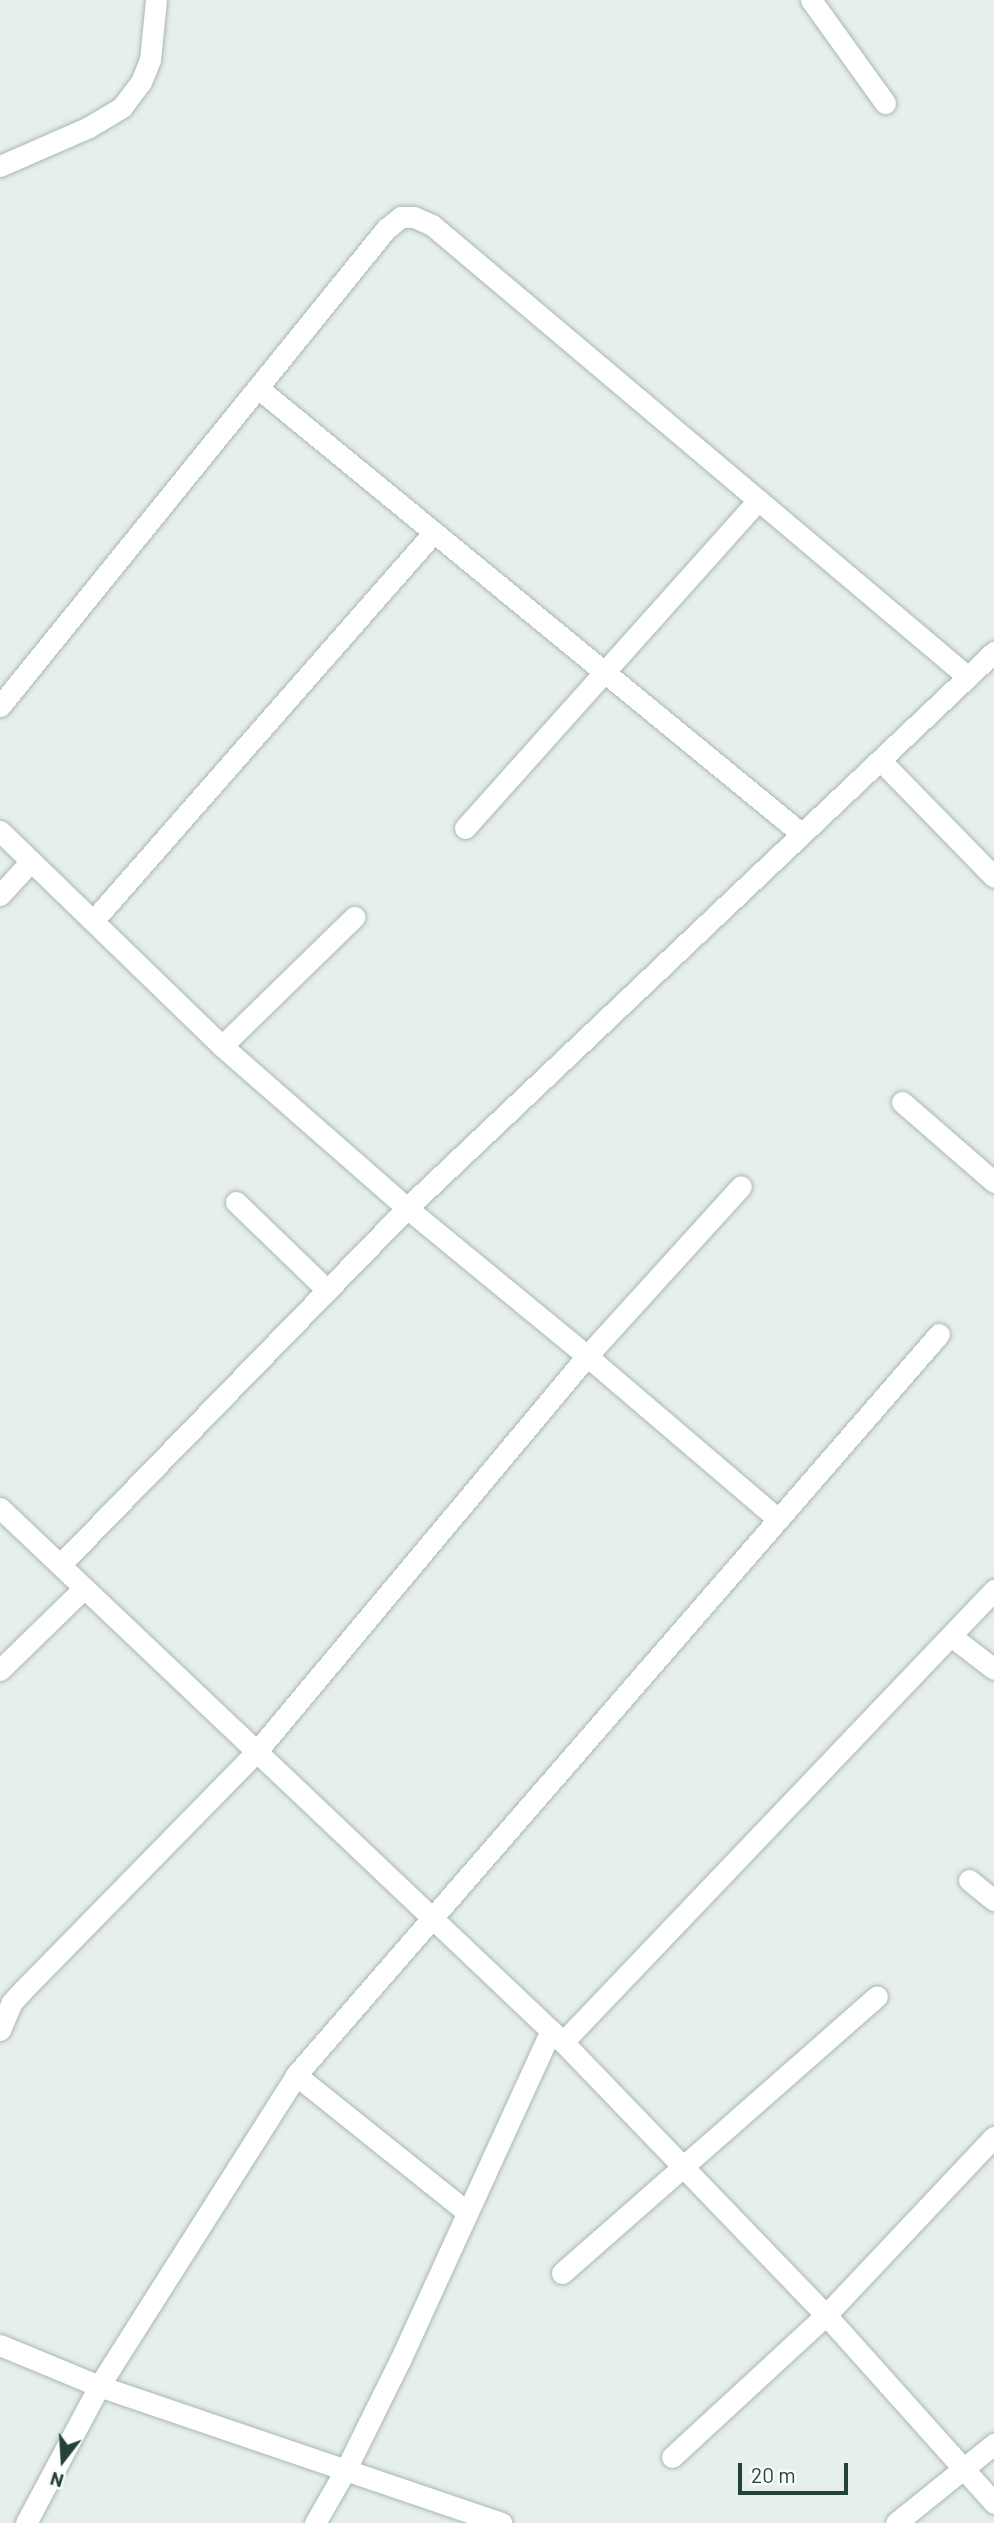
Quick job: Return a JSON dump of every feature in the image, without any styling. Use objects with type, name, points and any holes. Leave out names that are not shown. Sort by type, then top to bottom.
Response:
[{"type":"street","points":[[0,166],[89,128],[122,107],[141,82],[150,60],[156,0]]},
{"type":"street","points":[[811,0],[885,103]]},
{"type":"street","points":[[0,706],[386,229],[401,217],[414,216],[432,225],[968,677]]},
{"type":"street","points":[[258,388],[802,834]]},
{"type":"street","points":[[466,828],[758,500]]},
{"type":"street","points":[[93,921],[434,532]]},
{"type":"street","points":[[60,1565],[407,1208],[994,652]]},
{"type":"street","points":[[880,760],[994,877]]},
{"type":"street","points":[[0,831],[222,1046],[407,1208],[587,1356],[778,1519]]},
{"type":"street","points":[[0,895],[31,861]]},
{"type":"street","points":[[222,1046],[354,917]]},
{"type":"street","points":[[902,1102],[994,1182]]},
{"type":"street","points":[[0,2030],[12,2002],[257,1751],[587,1356],[740,1186]]},
{"type":"street","points":[[236,1202],[327,1290]]},
{"type":"street","points":[[26,2523],[99,2386],[296,2075],[939,1334]]},
{"type":"street","points":[[0,1508],[557,2037],[826,2315],[994,2502]]},
{"type":"street","points":[[0,1670],[84,1588]]},
{"type":"street","points":[[315,2523],[346,2469],[467,2212],[557,2037],[994,1590]]},
{"type":"street","points":[[951,1636],[994,1669]]},
{"type":"street","points":[[969,1880],[994,1900]]},
{"type":"street","points":[[562,2273],[877,1996]]},
{"type":"street","points":[[296,2075],[467,2212]]},
{"type":"street","points":[[672,2457],[826,2315],[994,2137]]},
{"type":"street","points":[[0,2345],[99,2386],[346,2469],[473,2518],[501,2523]]},
{"type":"street","points":[[896,2523],[994,2444]]}]
